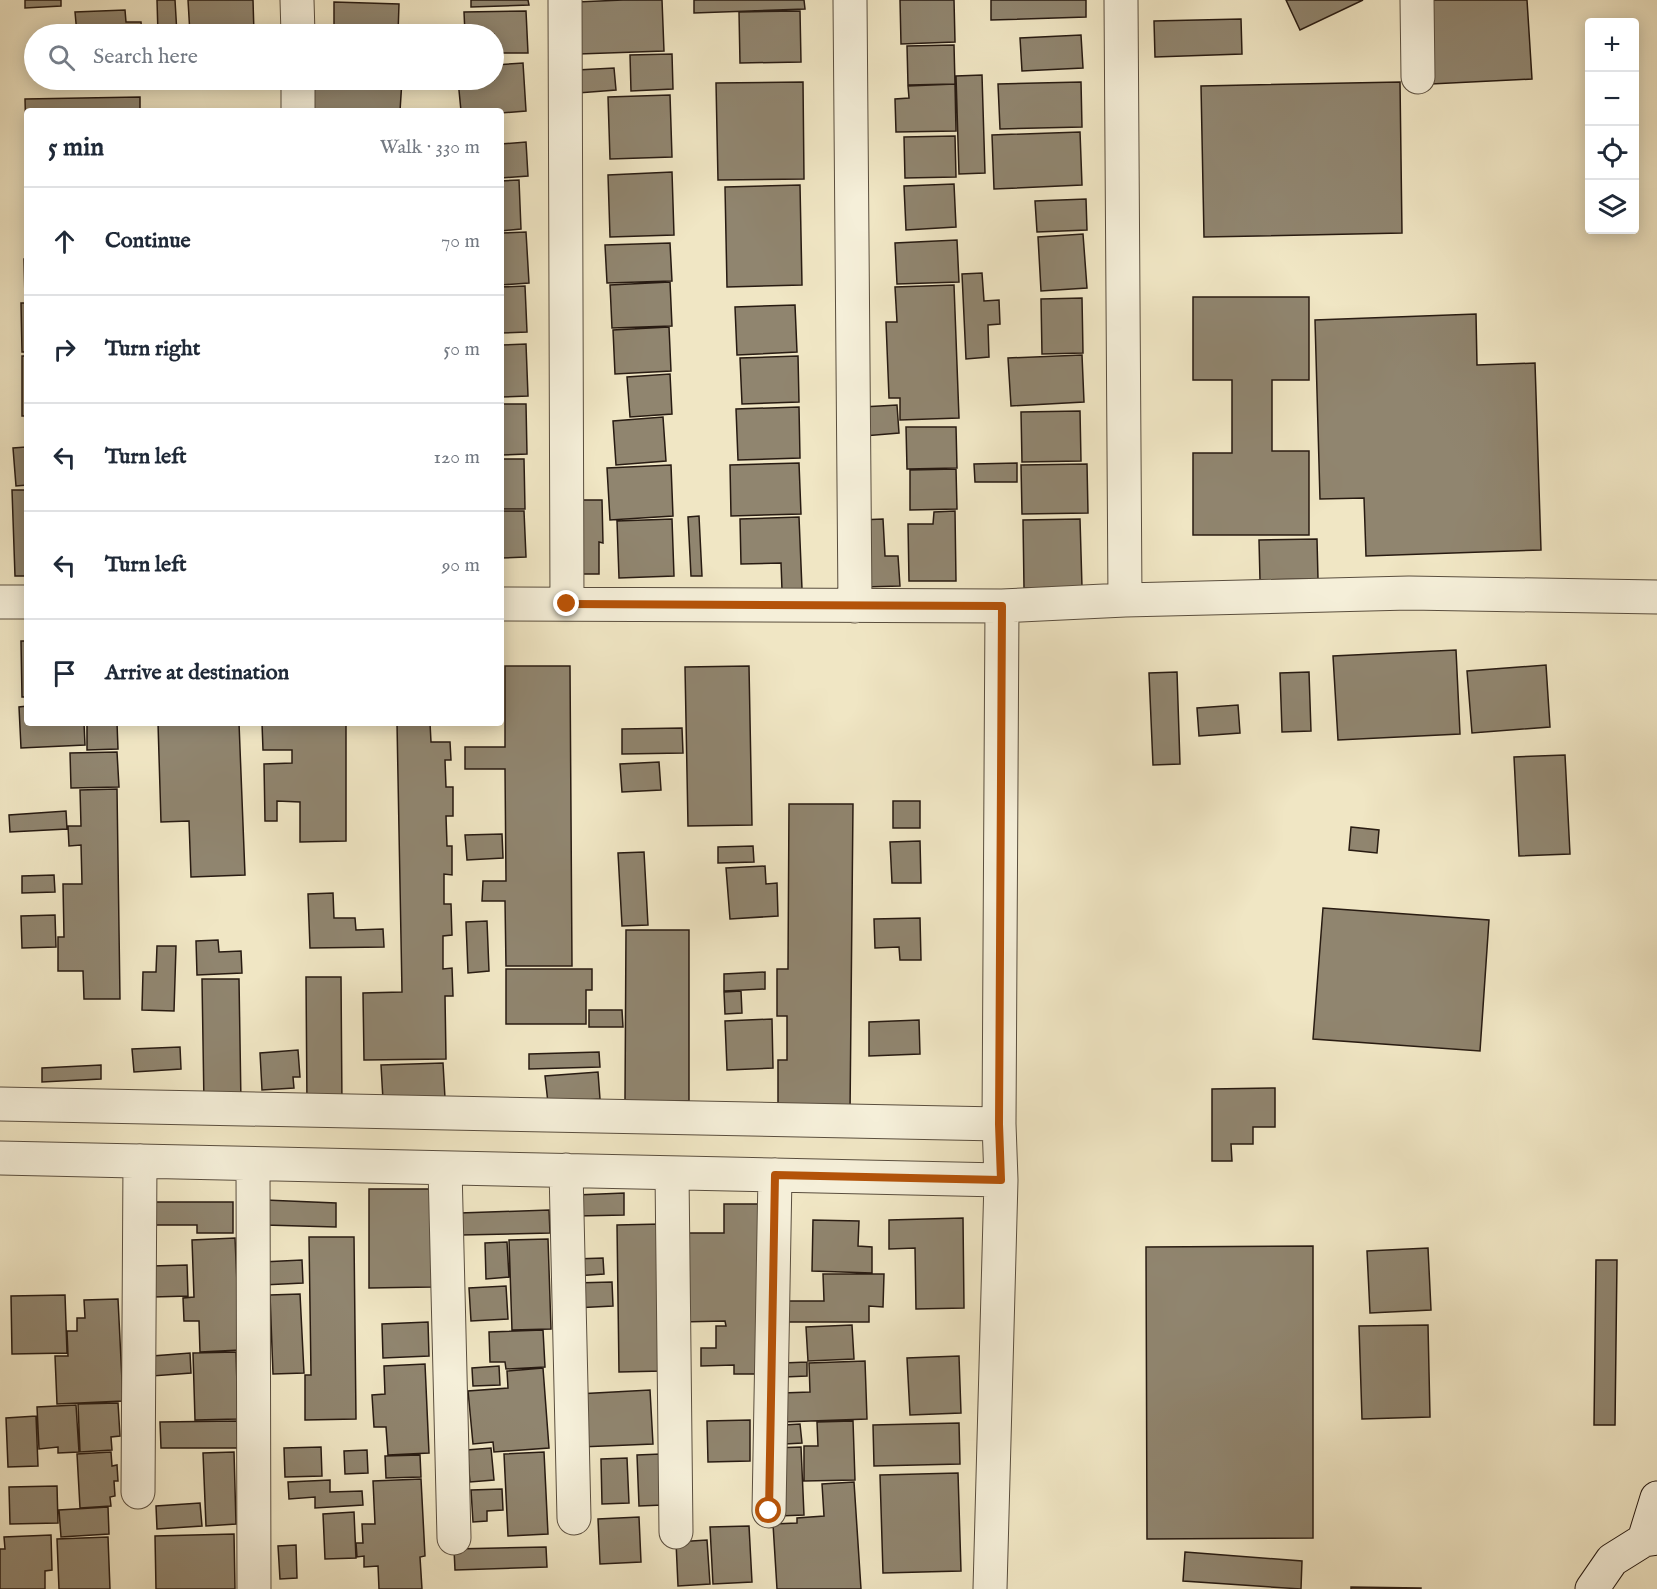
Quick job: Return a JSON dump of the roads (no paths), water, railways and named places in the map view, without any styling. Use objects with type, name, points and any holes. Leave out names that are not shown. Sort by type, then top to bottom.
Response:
[{"type":"street","points":[[297,0],[297,24]]},
{"type":"street","points":[[565,0],[567,604]]},
{"type":"street","points":[[850,0],[855,606]]},
{"type":"street","points":[[1120,0],[1125,600]]},
{"type":"street","points":[[1417,0],[1418,77]]},
{"type":"street","points":[[298,90],[298,108]]},
{"type":"street","points":[[504,604],[1002,606],[1125,600],[1409,593],[1657,597]]},
{"type":"street","points":[[0,602],[24,602]]},
{"type":"street","points":[[990,1589],[1001,1180],[999,1124],[1002,606]]},
{"type":"street","points":[[0,1104],[999,1124]]},
{"type":"street","points":[[0,1158],[1001,1180]]},
{"type":"street","points":[[138,1492],[140,1161]]},
{"type":"street","points":[[253,1164],[254,1589]]},
{"type":"street","points":[[445,1168],[454,1539]]},
{"type":"street","points":[[566,1170],[574,1518]]},
{"type":"street","points":[[672,1173],[676,1532]]},
{"type":"street","points":[[769,1511],[775,1175]]},
{"type":"street","points":[[1592,1589],[1612,1560],[1651,1539],[1657,1498]]}]
